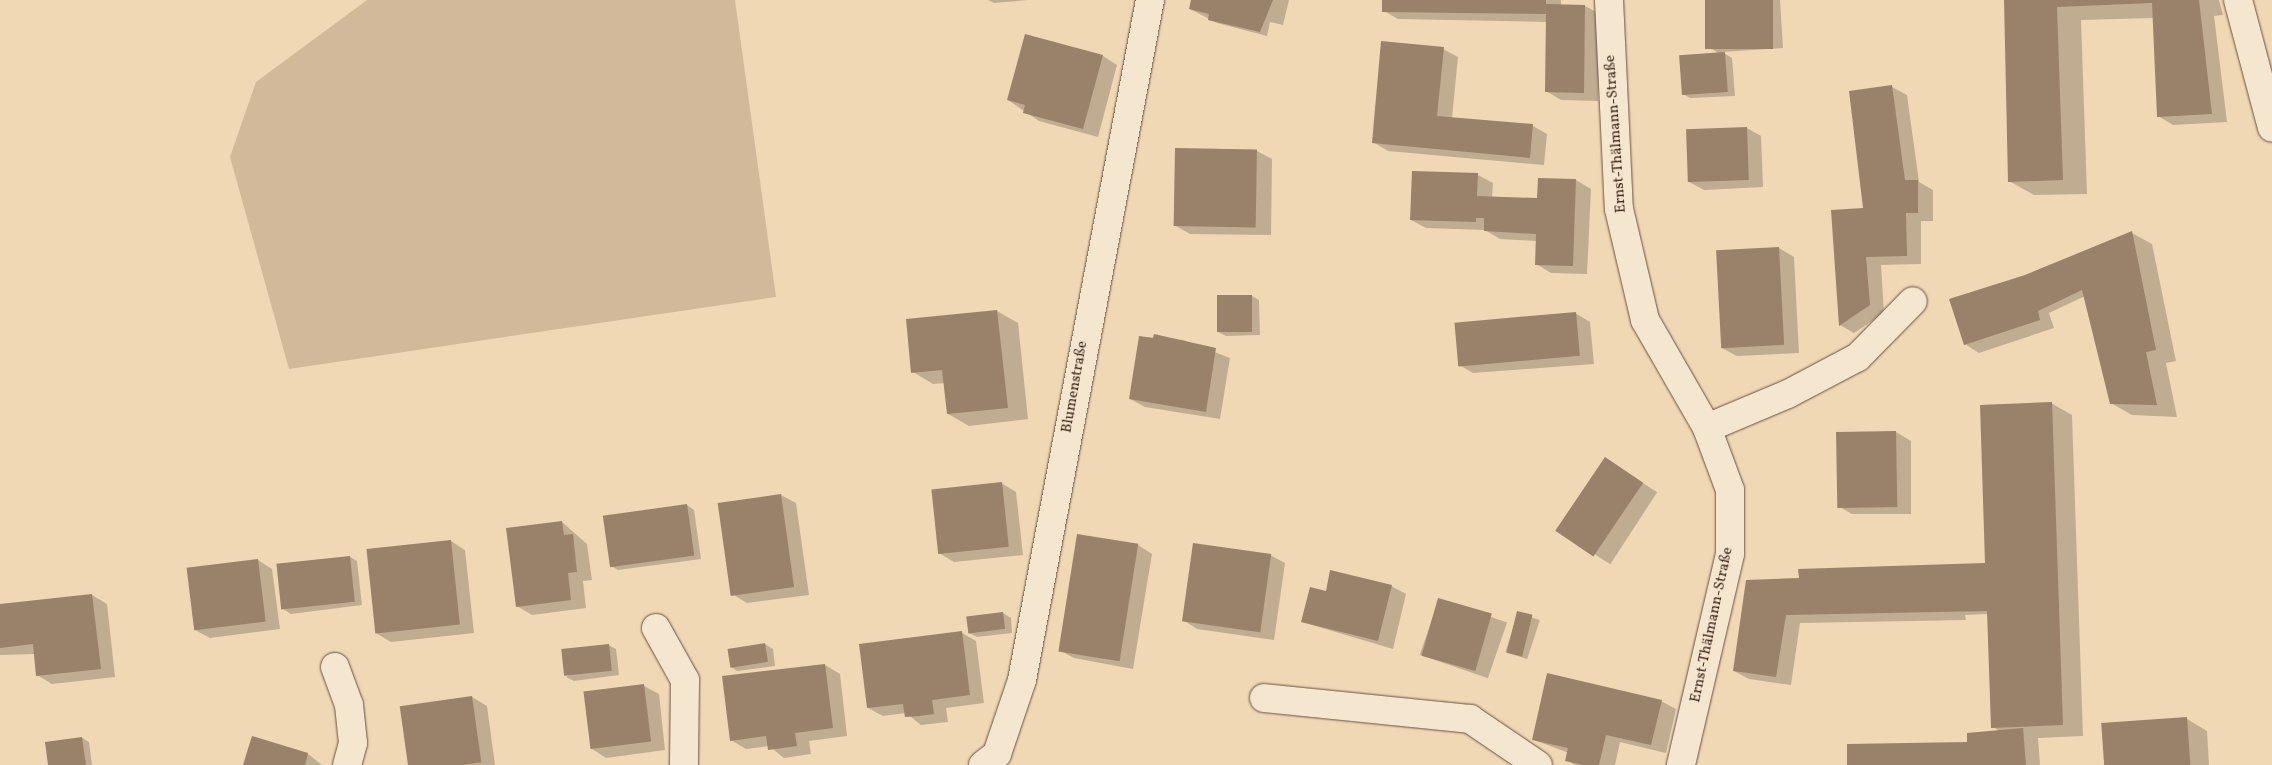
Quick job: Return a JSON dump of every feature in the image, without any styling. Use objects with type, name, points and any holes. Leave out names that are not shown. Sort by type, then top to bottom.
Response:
[{"type":"street","name":"Blumenstraße","points":[[983,765],[997,754],[1022,680],[1150,0]]},
{"type":"street","name":"Ernst-Thälmann-Straße","points":[[1608,0],[1619,209],[1645,320],[1707,428],[1730,490],[1730,554],[1681,765]]},
{"type":"street","points":[[2238,0],[2272,128]]},
{"type":"street","points":[[1707,428],[1788,394],[1858,357],[1913,302]]},
{"type":"street","points":[[656,628],[685,680],[684,765]]},
{"type":"street","points":[[335,667],[349,705],[353,743],[347,765]]},
{"type":"street","points":[[1264,698],[1470,720],[1538,765]]},
{"type":"shaded area","points":[[367,0],[735,0],[776,297],[289,369],[230,157],[256,82]]},
{"type":"building","points":[[1191,0],[1273,0],[1260,32],[1208,20],[1209,14],[1189,9]]},
{"type":"building","points":[[1382,0],[1546,0],[1546,4],[1585,5],[1584,93],[1545,92],[1546,14],[1382,12]]},
{"type":"building","points":[[1705,0],[1773,0],[1773,49],[1705,49]]},
{"type":"building","points":[[2004,0],[2199,0],[2212,114],[2157,117],[2152,3],[2057,7],[2063,180],[2008,182]]},
{"type":"building","points":[[1025,34],[1103,55],[1083,129],[1023,113],[1025,105],[1007,100]]},
{"type":"building","points":[[1381,41],[1444,47],[1437,116],[1533,124],[1530,158],[1372,143]]},
{"type":"building","points":[[1725,52],[1728,92],[1682,95],[1679,55]]},
{"type":"building","points":[[1892,85],[1905,180],[1918,180],[1918,213],[1906,213],[1907,256],[1866,257],[1870,305],[1839,326],[1831,210],[1863,208],[1849,91]]},
{"type":"building","points":[[1747,127],[1749,180],[1688,182],[1686,129]]},
{"type":"building","points":[[1175,148],[1257,149],[1256,227],[1174,226]]},
{"type":"building","points":[[1412,171],[1478,173],[1477,196],[1537,198],[1538,178],[1576,179],[1573,266],[1535,265],[1536,234],[1484,231],[1484,218],[1476,218],[1476,222],[1410,220]]},
{"type":"building","points":[[2132,231],[2156,350],[2146,352],[2157,405],[2110,404],[2082,290],[2038,311],[2040,320],[1964,345],[1949,299],[2025,275]]},
{"type":"building","points":[[1779,247],[1784,345],[1721,348],[1716,250]]},
{"type":"building","points":[[1217,295],[1252,295],[1252,332],[1217,332]]},
{"type":"building","points":[[997,310],[1008,408],[947,414],[942,370],[911,373],[906,319]]},
{"type":"building","points":[[1576,312],[1580,356],[1458,366],[1454,323]]},
{"type":"building","points":[[1154,334],[1216,348],[1206,412],[1129,399],[1139,336],[1153,338]]},
{"type":"building","points":[[2052,402],[2063,725],[1991,728],[1987,611],[1786,615],[1776,677],[1733,671],[1746,580],[1799,578],[1798,569],[1985,563],[1980,405]]},
{"type":"building","points":[[1896,431],[1897,507],[1837,508],[1836,432]]},
{"type":"building","points":[[1605,457],[1643,483],[1593,557],[1555,531]]},
{"type":"building","points":[[1002,482],[1009,547],[938,554],[931,489]]},
{"type":"building","points":[[781,494],[794,587],[731,596],[718,503]]},
{"type":"building","points":[[687,504],[694,555],[610,567],[603,516]]},
{"type":"building","points":[[562,521],[564,535],[573,534],[577,572],[568,573],[571,600],[516,607],[506,528]]},
{"type":"building","points":[[1077,534],[1138,544],[1120,661],[1058,652]]},
{"type":"building","points":[[451,540],[460,625],[375,633],[366,549]]},
{"type":"building","points":[[1193,543],[1271,554],[1260,632],[1182,621]]},
{"type":"building","points":[[350,556],[355,602],[281,609],[276,564]]},
{"type":"building","points":[[258,559],[266,622],[194,630],[187,568]]},
{"type":"building","points":[[1330,570],[1392,585],[1378,641],[1301,622],[1310,587],[1326,591]]},
{"type":"building","points":[[92,594],[101,669],[36,676],[33,644],[0,648],[0,604]]},
{"type":"building","points":[[1438,598],[1492,613],[1475,671],[1421,656]]},
{"type":"building","points":[[1517,611],[1533,615],[1522,657],[1507,653]]},
{"type":"building","points":[[1003,612],[1005,629],[968,633],[966,617]]},
{"type":"building","points":[[962,631],[970,695],[932,700],[934,714],[919,716],[905,717],[903,704],[867,708],[859,644]]},
{"type":"building","points":[[765,643],[768,662],[730,668],[727,649]]},
{"type":"building","points":[[609,644],[612,671],[564,676],[561,649]]},
{"type":"building","points":[[825,664],[833,728],[795,733],[797,746],[768,750],[766,736],[730,741],[722,676]]},
{"type":"building","points":[[1547,673],[1662,700],[1651,745],[1606,735],[1599,765],[1583,765],[1565,761],[1568,748],[1532,740]]},
{"type":"building","points":[[644,684],[651,742],[591,749],[583,691]]},
{"type":"building","points":[[472,696],[481,762],[462,765],[408,765],[400,706]]},
{"type":"building","points":[[2187,717],[2190,765],[2104,765],[2101,723]]},
{"type":"building","points":[[2023,728],[2026,765],[1847,765],[1847,744],[1967,742],[1967,733]]},
{"type":"building","points":[[252,736],[308,753],[305,765],[243,765]]},
{"type":"building","points":[[82,737],[86,765],[48,765],[45,742]]}]
